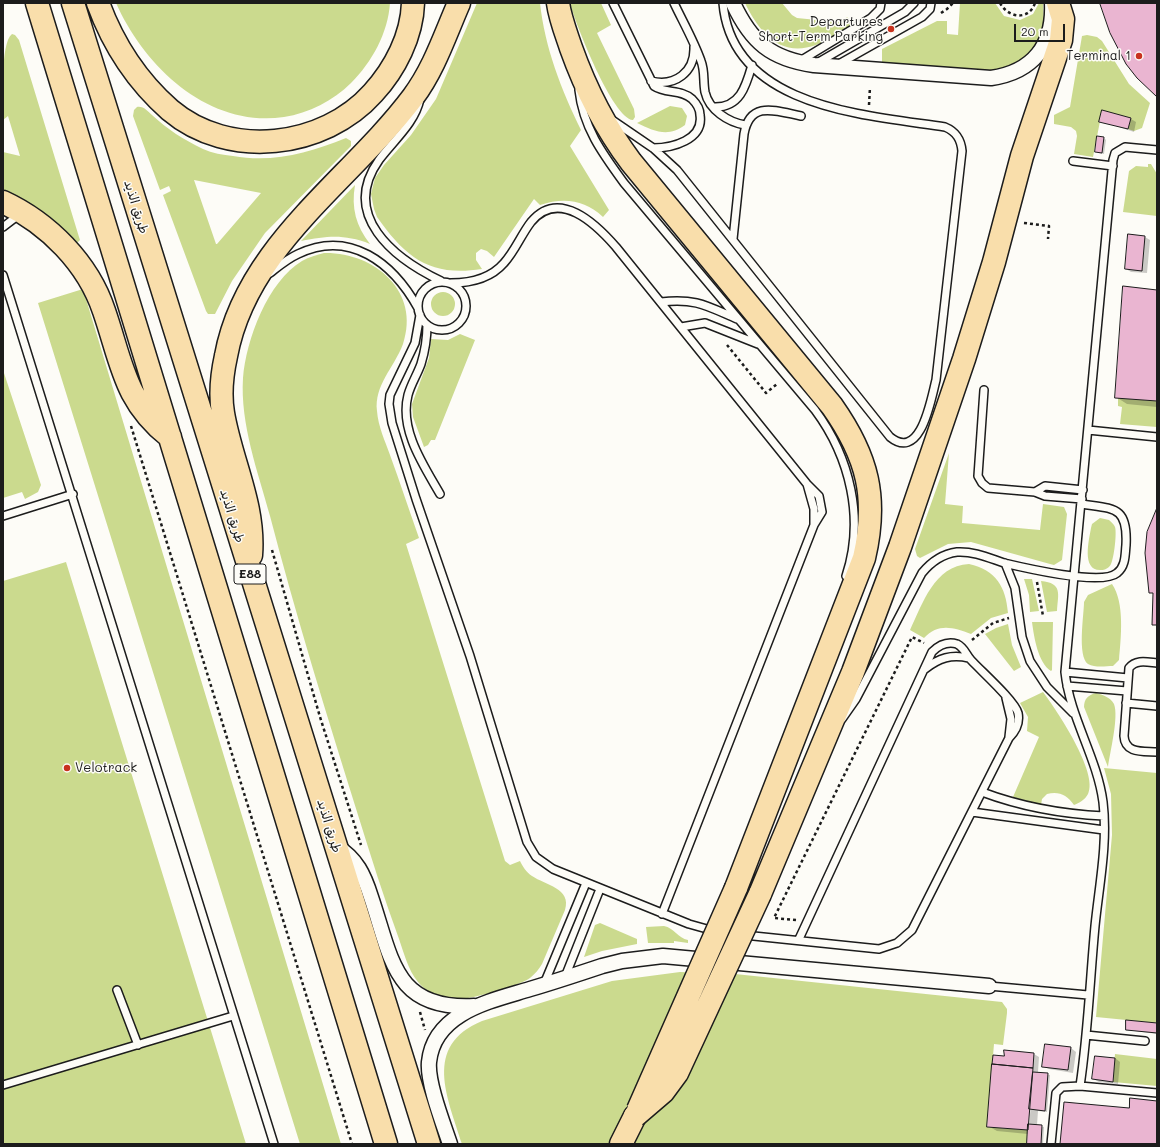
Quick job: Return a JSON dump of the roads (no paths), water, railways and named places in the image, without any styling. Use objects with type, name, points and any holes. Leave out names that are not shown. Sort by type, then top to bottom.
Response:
[{"type":"highway","name":"E88","points":[[37,3],[386,1144]]},
{"type":"highway","name":"طريق الذيد","points":[[73,3],[248,568],[429,1144]]},
{"type":"highway","points":[[98,3],[115,42],[131,67],[150,90],[171,111],[194,125],[218,135],[244,141],[270,142],[296,138],[321,130],[345,118],[365,102],[392,70],[407,35],[412,3]]},
{"type":"highway","points":[[248,568],[252,543],[250,517],[227,432],[223,411],[222,393],[230,336],[245,297],[268,259],[283,240],[403,109],[424,81],[435,60],[459,3]]},
{"type":"highway","points":[[558,3],[564,28],[579,70],[594,106],[614,140],[828,401],[846,426],[857,446],[865,468],[869,491],[869,536],[859,573],[839,613],[736,888],[635,1116],[621,1144]]},
{"type":"highway","points":[[635,1116],[663,1092],[677,1073],[760,894],[853,672],[898,554],[964,359],[994,262],[1022,156],[1061,40],[1063,20],[1058,3]]},
{"type":"highway","points":[[3,202],[22,212],[46,230],[60,243],[90,280],[104,310],[122,369],[132,395],[149,418],[170,437]]},
{"type":"street","points":[[733,3],[744,24],[763,46],[774,54],[796,63],[991,78],[1007,75],[1023,68],[1031,62],[1043,47],[1050,28],[1052,3]]},
{"type":"street","points":[[335,845],[344,851],[359,867],[364,877],[396,969],[403,981],[414,993],[439,1005],[457,1007],[476,1006]]},
{"type":"street","points":[[450,1144],[429,1073],[431,1052],[438,1035],[452,1020],[476,1006],[564,978],[622,961],[663,956],[989,986]]},
{"type":"lane","points":[[613,3],[651,81],[660,90],[680,93],[692,99],[700,113],[701,121],[698,130],[683,142],[673,146],[653,148]]},
{"type":"lane","points":[[674,3],[704,67],[706,94],[714,108],[724,118],[745,124]]},
{"type":"lane","points":[[594,106],[653,148],[677,170],[890,437],[895,440],[906,442],[916,437],[927,413],[936,380],[962,152],[961,144],[955,132],[945,127],[835,109],[802,98],[771,82],[752,65],[736,46],[731,36],[723,3]]},
{"type":"lane","points":[[796,63],[871,18],[880,9],[881,3]]},
{"type":"lane","points":[[814,65],[905,12],[914,3]]},
{"type":"lane","points":[[835,66],[922,17],[930,9],[931,3]]},
{"type":"lane","points":[[651,81],[666,83],[680,78],[693,60],[693,44]]},
{"type":"lane","points":[[714,108],[725,106],[739,98],[745,89],[752,65]]},
{"type":"lane","points":[[579,70],[579,85],[583,114],[596,143],[624,183],[815,410],[830,432],[839,450],[850,485],[854,520],[853,540],[843,585]]},
{"type":"lane","points":[[245,297],[262,280],[288,259],[309,250],[334,246],[358,250],[378,260],[403,283],[427,325],[438,330],[451,329],[457,326],[465,316],[467,309],[465,296],[457,286],[441,281],[406,261],[378,234],[368,216],[365,199],[368,181],[372,171],[414,117],[418,108],[424,81]]},
{"type":"lane","points":[[733,239],[745,124],[754,114],[767,109],[801,116]]},
{"type":"lane","points":[[1080,1086],[1086,1035],[1088,995],[1104,830],[1104,816],[1098,774],[1074,714],[1065,672],[1073,576],[1082,502],[1115,153],[1125,147],[1157,150]]},
{"type":"lane","points":[[1073,161],[1113,166]]},
{"type":"lane","points":[[451,283],[480,278],[497,269],[504,263],[530,223],[541,213],[547,210],[555,208],[569,209],[595,224],[661,302],[807,484],[819,496],[822,504],[822,512],[814,525],[662,914]]},
{"type":"lane","points":[[3,227],[22,212]]},
{"type":"lane","points":[[3,275],[73,494],[233,1016],[274,1144]]},
{"type":"lane","points":[[418,308],[421,293],[426,287],[441,281]]},
{"type":"lane","points":[[661,302],[689,301],[701,304],[739,320]]},
{"type":"lane","points":[[420,315],[415,343],[393,387],[389,404],[392,423],[430,541],[470,656],[526,842],[536,857],[544,864],[662,914],[689,924],[722,933]]},
{"type":"lane","points":[[681,327],[705,323],[760,345]]},
{"type":"lane","points":[[427,325],[421,364],[408,396],[406,419],[420,459],[440,494]]},
{"type":"lane","points":[[826,736],[848,713],[922,573],[938,558],[957,552],[974,553],[1005,563],[1073,576],[1108,577],[1121,568],[1125,557],[1127,530],[1123,517],[1112,509],[1046,496],[1035,492],[988,488],[982,483],[978,476],[984,390]]},
{"type":"lane","points":[[1088,430],[1157,437]]},
{"type":"lane","points":[[1035,492],[1041,487],[1049,486],[1083,490]]},
{"type":"lane","points":[[3,516],[73,494]]},
{"type":"lane","points":[[1005,563],[1015,588],[1022,637],[1030,661],[1047,687],[1074,714]]},
{"type":"lane","points":[[735,934],[879,949],[889,947],[902,940],[912,930],[1009,738],[1011,719],[1006,698],[969,658],[962,647],[957,644],[946,643],[936,648],[932,652],[799,940]]},
{"type":"lane","points":[[924,669],[942,658],[955,656],[969,658]]},
{"type":"lane","points":[[1157,663],[1137,662],[1132,664],[1129,668],[1124,736],[1126,746],[1136,750],[1157,752]]},
{"type":"lane","points":[[1065,672],[1128,678]]},
{"type":"lane","points":[[1067,686],[1127,691]]},
{"type":"lane","points":[[1126,703],[1157,706]]},
{"type":"lane","points":[[982,792],[1024,806],[1050,812],[1104,816]]},
{"type":"lane","points":[[972,812],[1040,823],[1104,830]]},
{"type":"lane","points":[[544,985],[586,883]]},
{"type":"lane","points":[[564,978],[600,888]]},
{"type":"lane","points":[[989,986],[1088,995]]},
{"type":"lane","points":[[117,990],[138,1045]]},
{"type":"lane","points":[[3,1084],[233,1016]]},
{"type":"lane","points":[[1086,1035],[1145,1041]]},
{"type":"lane","points":[[1051,1144],[1056,1093],[1066,1085],[1157,1093]]},
{"type":"place","name":"Departures Short-Term Parking","points":[[891,29]]},
{"type":"place","name":"Terminal 1","points":[[1139,56]]},
{"type":"place","name":"Velotrack","points":[[67,768]]}]
